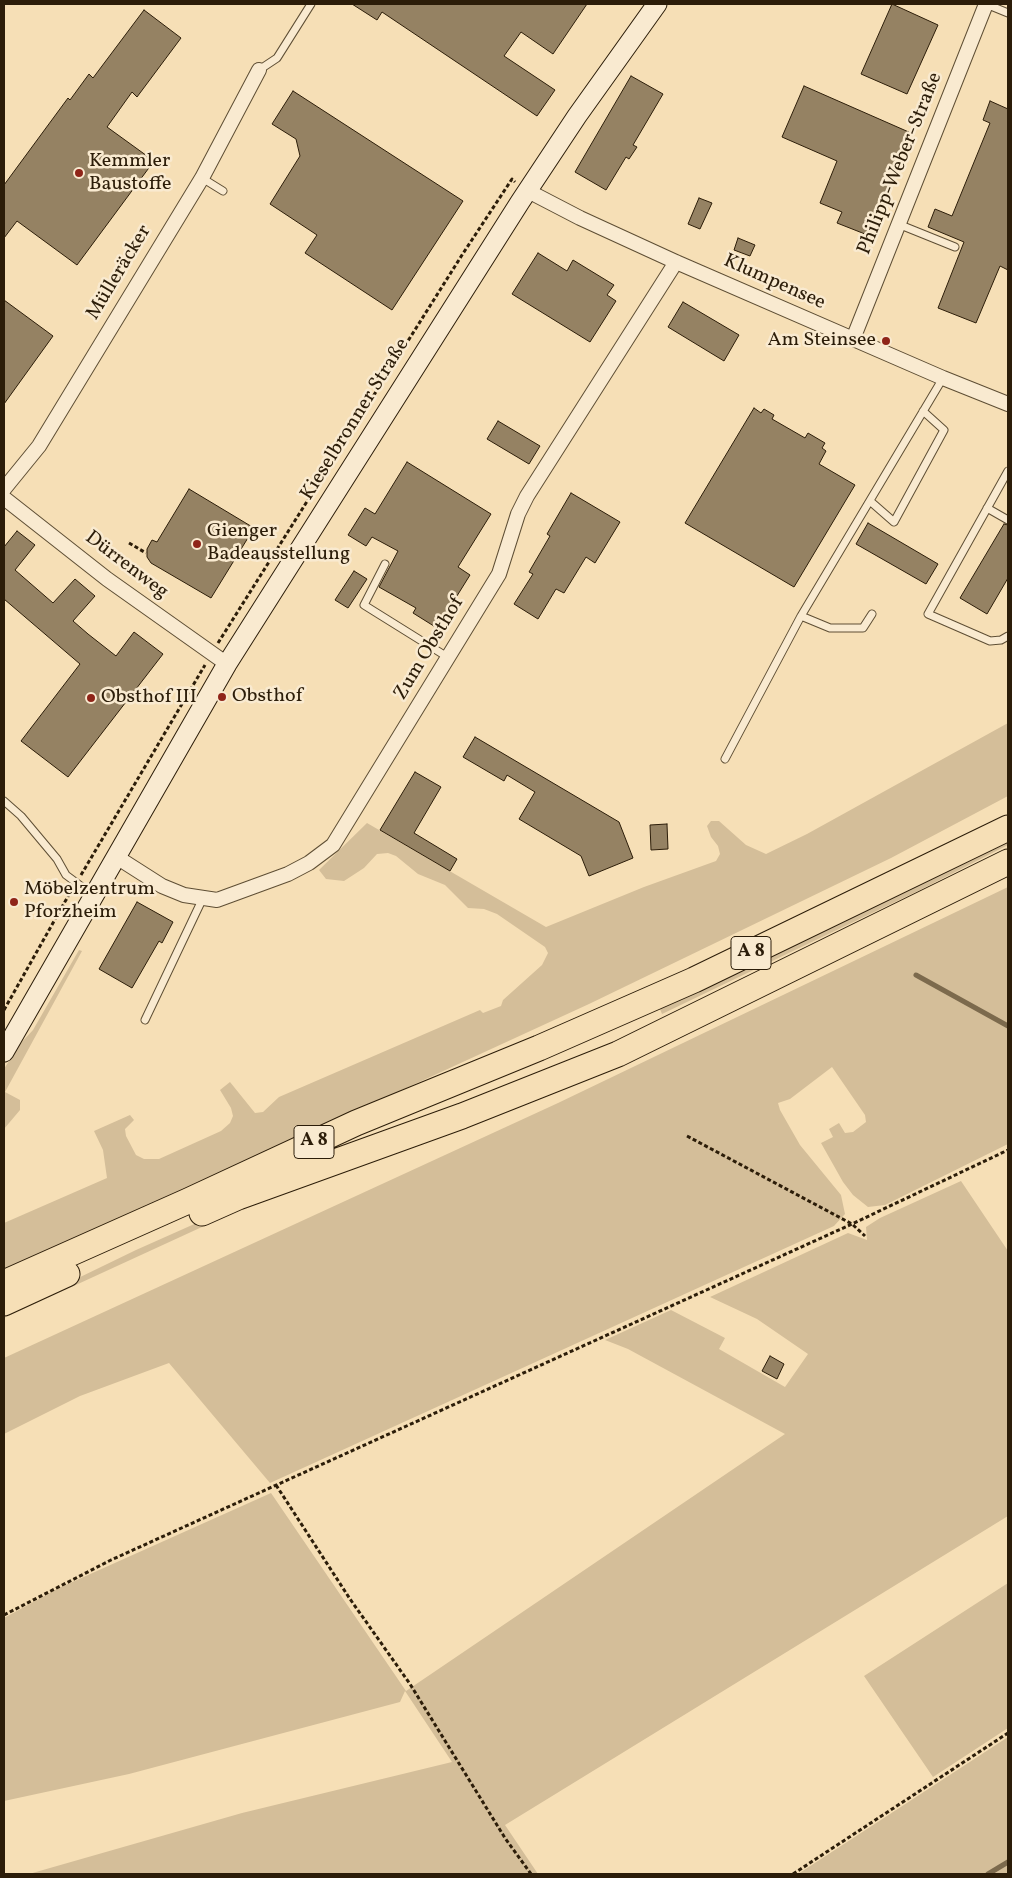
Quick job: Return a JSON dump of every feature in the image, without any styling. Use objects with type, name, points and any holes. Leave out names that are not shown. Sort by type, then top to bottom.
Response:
[{"type":"highway","name":"A 8","points":[[4,1283],[356,1123],[538,1048],[694,980],[1008,828]]},
{"type":"highway","name":"A 8","points":[[4,1303],[238,1197],[462,1116],[618,1054],[1008,862]]},
{"type":"street","name":"Kieselbronner Straße","points":[[4,1052],[227,664],[528,191],[577,116],[657,4]]},
{"type":"street","name":"Philipp-Weber-Straße","points":[[853,340],[986,4]]},
{"type":"street","name":"Mülleräcker","points":[[4,489],[39,446],[202,178],[258,70]]},
{"type":"street","name":"Klumpensee","points":[[528,191],[580,218],[676,262],[853,340],[1008,404]]},
{"type":"street","name":"Zum Obsthof","points":[[115,856],[162,886],[184,896],[202,900],[230,897],[288,874],[308,863],[333,845],[499,574],[518,514],[527,496],[676,262]]},
{"type":"street","name":"Dürrenweg","points":[[4,498],[107,579],[227,664]]},
{"type":"lane","points":[[258,70],[277,58],[311,4]]},
{"type":"lane","points":[[986,4],[1008,13]]},
{"type":"lane","points":[[202,178],[223,192]]},
{"type":"lane","points":[[898,224],[955,247]]},
{"type":"lane","points":[[725,759],[801,616],[943,378]]},
{"type":"lane","points":[[870,501],[894,522],[944,430],[923,411]]},
{"type":"lane","points":[[1008,471],[928,614],[990,641],[1001,640],[1008,636]]},
{"type":"lane","points":[[987,508],[1008,520]]},
{"type":"lane","points":[[385,564],[364,606],[449,658]]},
{"type":"lane","points":[[801,616],[830,628],[863,628],[872,614]]},
{"type":"lane","points":[[4,801],[21,816],[57,859],[66,875],[93,895]]},
{"type":"lane","points":[[146,1020],[202,900]]},
{"type":"path","points":[[129,543],[146,554]]},
{"type":"path","points":[[687,1136],[852,1224],[865,1236]]},
{"type":"path","points":[[4,1615],[111,1560],[852,1224],[1008,1150]]},
{"type":"path","points":[[276,1485],[339,1583],[410,1684],[505,1838],[530,1874]]},
{"type":"path","points":[[793,1874],[1008,1733]]},
{"type":"shaded area","points":[[1008,723],[1008,796],[891,858],[589,1004],[4,1273],[4,1223],[107,1178],[103,1150],[94,1131],[130,1115],[134,1120],[125,1129],[126,1136],[136,1155],[144,1159],[159,1159],[221,1131],[230,1123],[233,1116],[231,1108],[220,1090],[230,1082],[255,1113],[263,1112],[279,1097],[480,1010],[483,1013],[501,1006],[503,1000],[542,965],[548,953],[545,947],[497,914],[484,909],[468,908],[445,885],[418,874],[396,856],[388,853],[377,854],[364,868],[344,881],[326,879],[319,870],[367,823],[546,927],[644,887],[716,861],[720,854],[718,846],[711,837],[707,826],[711,821],[719,821],[746,845],[766,854],[807,834]]},
{"type":"shaded area","points":[[1008,839],[1008,845],[920,890],[662,1014],[660,1009]]},
{"type":"shaded area","points":[[1008,887],[1008,1144],[885,1205],[868,1207],[853,1195],[843,1182],[821,1143],[833,1137],[829,1129],[839,1123],[845,1133],[853,1132],[866,1122],[865,1115],[832,1067],[790,1099],[778,1103],[800,1145],[841,1195],[845,1214],[834,1226],[270,1483],[169,1363],[80,1396],[4,1434],[4,1358],[558,1103]]},
{"type":"shaded area","points":[[79,950],[82,951],[5,1092],[20,1100],[20,1110],[4,1129],[4,1069],[19,1045],[33,1030]]},
{"type":"shaded area","points":[[961,1181],[1008,1251],[1008,1516],[505,1825],[538,1874],[29,1874],[242,1813],[452,1762],[405,1691],[400,1702],[129,1774],[4,1801],[4,1618],[59,1588],[271,1493],[406,1691],[785,1434],[628,1349],[605,1340],[671,1310],[725,1338],[719,1349],[785,1387],[808,1354],[757,1319],[710,1297],[848,1233],[867,1240],[866,1227],[880,1218]]},
{"type":"shaded area","points":[[264,1193],[265,1198],[4,1318],[4,1314],[136,1250]]},
{"type":"shaded area","points":[[1008,1583],[1008,1728],[933,1777],[864,1676]]},
{"type":"shaded area","points":[[1008,1737],[1008,1874],[798,1874]]},
{"type":"building","points":[[352,4],[587,4],[553,54],[521,32],[504,56],[555,90],[537,116],[382,12],[377,20]]},
{"type":"building","points":[[892,4],[938,25],[907,94],[861,74]]},
{"type":"building","name":"Kemmler Baustoffe","points":[[144,10],[181,38],[137,97],[132,92],[107,127],[154,161],[77,265],[17,221],[4,238],[4,185],[68,98],[70,100],[89,74],[93,78]]},
{"type":"building","points":[[631,76],[663,94],[633,145],[637,147],[629,159],[626,157],[606,190],[575,172]]},
{"type":"building","points":[[804,86],[911,133],[883,197],[886,198],[870,236],[837,223],[842,212],[820,203],[837,161],[782,137]]},
{"type":"building","points":[[293,91],[463,201],[392,310],[305,253],[317,235],[270,204],[300,156],[296,139],[272,124]]},
{"type":"building","points":[[990,101],[1008,109],[1008,270],[1000,266],[976,323],[938,308],[964,242],[928,227],[935,209],[952,216],[990,123],[983,120]]},
{"type":"building","points":[[699,198],[712,203],[700,229],[688,224]]},
{"type":"building","points":[[738,238],[755,245],[750,256],[734,250]]},
{"type":"building","points":[[538,253],[567,271],[573,260],[614,285],[607,295],[616,301],[590,342],[512,294]]},
{"type":"building","points":[[4,300],[53,336],[4,404]]},
{"type":"building","points":[[683,302],[739,335],[724,361],[668,327]]},
{"type":"building","points":[[754,408],[761,413],[764,409],[774,415],[772,419],[805,438],[808,433],[825,443],[822,448],[826,451],[819,464],[855,485],[794,587],[685,523]]},
{"type":"building","points":[[498,421],[540,446],[529,464],[487,439]]},
{"type":"building","points":[[407,462],[491,514],[458,567],[470,575],[437,628],[413,613],[416,608],[379,587],[398,551],[372,537],[366,546],[348,535],[365,508],[375,514]]},
{"type":"building","name":"Gienger Badeausstellung","points":[[189,489],[254,528],[211,598],[151,563],[147,557],[147,549],[152,540],[157,542]]},
{"type":"building","points":[[571,493],[620,522],[595,563],[586,557],[564,593],[556,589],[538,619],[514,604],[533,574],[529,572],[550,536],[547,534]]},
{"type":"building","points":[[868,523],[938,564],[926,584],[856,544]]},
{"type":"building","points":[[1004,524],[1008,525],[1008,578],[987,614],[960,598]]},
{"type":"building","name":"Obsthof III","points":[[17,531],[35,545],[15,570],[53,603],[75,579],[95,596],[73,621],[88,634],[116,656],[134,632],[163,654],[68,777],[21,741],[80,664],[4,599],[4,547]]},
{"type":"building","points":[[354,571],[367,579],[348,608],[335,600]]},
{"type":"building","points":[[475,737],[619,822],[633,858],[589,876],[581,856],[519,819],[535,792],[507,775],[504,781],[463,757]]},
{"type":"building","points":[[415,772],[441,787],[414,833],[457,859],[450,871],[380,830]]},
{"type":"building","points":[[667,824],[668,849],[651,850],[650,825]]},
{"type":"building","points":[[137,902],[173,922],[162,943],[159,941],[132,988],[99,969]]},
{"type":"building","points":[[770,1356],[784,1364],[777,1379],[762,1371]]},
{"type":"waterway","points":[[916,975],[1008,1026]]},
{"type":"waterway","points":[[988,1874],[1008,1862]]},
{"type":"place","name":"Kemmler Baustoffe","points":[[79,173]]},
{"type":"place","name":"Am Steinsee","points":[[886,341]]},
{"type":"place","name":"Gienger Badeausstellung","points":[[197,544]]},
{"type":"place","name":"Obsthof","points":[[222,697]]},
{"type":"place","name":"Obsthof III","points":[[91,698]]},
{"type":"place","name":"Möbelzentrum Pforzheim","points":[[14,902]]}]
